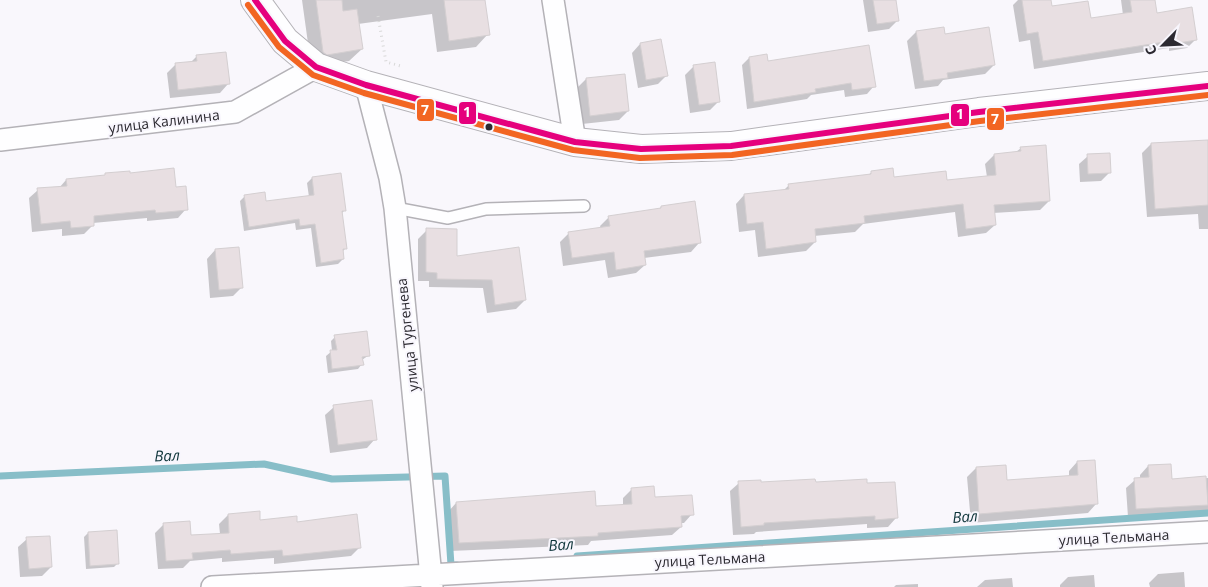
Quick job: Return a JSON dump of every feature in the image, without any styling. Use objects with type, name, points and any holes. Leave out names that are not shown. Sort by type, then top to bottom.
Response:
[{"type":"street","points":[[255,0],[285,41],[316,67],[366,85],[575,142],[641,149],[731,146],[979,112],[1208,86]]},
{"type":"street","points":[[553,0],[575,142]]},
{"type":"street","name":"улица Калинина","points":[[0,140],[234,112],[316,67]]},
{"type":"street","name":"улица Тургенева","points":[[366,85],[390,178],[395,208],[432,581]]},
{"type":"street","name":"улица Тельмана","points":[[212,587],[432,581],[1208,532]]},
{"type":"lane","points":[[395,208],[448,218],[486,209],[584,206]]},
{"type":"building","points":[[316,0],[342,0],[343,11],[357,9],[363,49],[327,55],[323,52]]},
{"type":"building","points":[[444,0],[485,0],[490,35],[449,41]]},
{"type":"building","points":[[873,0],[896,0],[899,21],[877,24]]},
{"type":"building","points":[[1022,0],[1051,0],[1052,6],[1088,1],[1091,18],[1132,12],[1130,0],[1155,0],[1157,13],[1192,7],[1197,40],[1178,43],[1177,40],[1043,61],[1038,32],[1027,34]]},
{"type":"building","points":[[944,27],[945,34],[989,27],[995,65],[947,73],[948,78],[924,81],[916,31]]},
{"type":"building","points":[[661,39],[668,76],[646,80],[640,43]]},
{"type":"building","points":[[869,45],[876,87],[852,90],[851,83],[815,89],[816,92],[754,102],[749,57],[767,54],[768,61]]},
{"type":"building","points":[[226,52],[230,84],[178,90],[175,63],[197,61],[196,55]]},
{"type":"building","points":[[715,62],[720,102],[699,105],[693,65]]},
{"type":"building","points":[[625,74],[629,111],[590,116],[586,78]]},
{"type":"building","points":[[1208,140],[1208,205],[1155,209],[1151,143]]},
{"type":"building","points":[[1046,145],[1050,201],[994,205],[996,225],[966,229],[963,204],[864,216],[865,223],[815,229],[816,242],[766,249],[763,222],[747,224],[744,194],[789,189],[788,184],[871,174],[871,171],[893,168],[894,177],[946,171],[947,180],[996,175],[994,154],[1021,151],[1020,147]]},
{"type":"building","points":[[1110,153],[1111,173],[1088,174],[1087,154]]},
{"type":"building","points":[[174,168],[176,187],[186,186],[188,210],[156,213],[155,210],[94,216],[94,226],[71,228],[70,221],[41,224],[37,188],[67,186],[66,179],[105,175],[105,173],[130,171],[130,173]]},
{"type":"building","points":[[341,173],[346,211],[342,211],[347,249],[343,249],[344,259],[321,263],[315,224],[300,226],[299,219],[249,227],[244,195],[265,192],[266,201],[314,195],[312,177]]},
{"type":"building","points":[[695,201],[701,243],[644,251],[646,265],[616,270],[614,252],[572,258],[568,232],[610,226],[608,216]]},
{"type":"building","points":[[426,228],[457,229],[457,256],[519,247],[526,300],[495,305],[492,280],[437,279],[437,273],[426,272]]},
{"type":"building","points":[[239,247],[243,288],[219,290],[215,249]]},
{"type":"building","points":[[367,331],[370,356],[362,357],[364,365],[332,369],[330,350],[337,350],[334,335]]},
{"type":"building","points":[[372,400],[377,440],[338,445],[333,405]]},
{"type":"building","points":[[1095,460],[1098,504],[979,514],[976,467],[1006,465],[1007,480],[1078,475],[1077,461]]},
{"type":"building","points":[[1171,464],[1172,479],[1206,476],[1208,505],[1136,509],[1134,478],[1149,477],[1148,465]]},
{"type":"building","points":[[815,479],[816,482],[867,479],[867,483],[895,482],[898,518],[875,520],[875,516],[764,523],[764,525],[741,527],[738,481],[761,480],[761,482]]},
{"type":"building","points":[[654,486],[655,497],[692,495],[694,515],[681,516],[682,527],[598,533],[598,536],[459,543],[456,502],[595,491],[596,506],[632,504],[631,488]]},
{"type":"building","points":[[260,511],[260,520],[297,516],[297,522],[357,514],[361,548],[283,556],[282,550],[231,554],[230,550],[192,553],[193,559],[166,561],[163,523],[190,521],[191,535],[229,533],[228,514]]},
{"type":"building","points":[[117,530],[119,564],[90,566],[88,532]]},
{"type":"building","points":[[50,536],[52,567],[29,569],[26,537]]},
{"type":"waterway","name":"Вал","points":[[0,476],[264,464],[332,479],[445,476],[451,565],[457,565]]},
{"type":"waterway","name":"Вал","points":[[577,556],[1208,513]]},
{"type":"transit line","name":"1","points":[[255,0],[285,41],[316,67],[366,85],[575,142],[641,149],[731,146],[979,112],[1208,86]]},
{"type":"transit line","name":"7","points":[[248,5],[279,47],[313,75],[364,93],[573,150],[640,158],[732,155],[980,121],[1208,95]]}]
